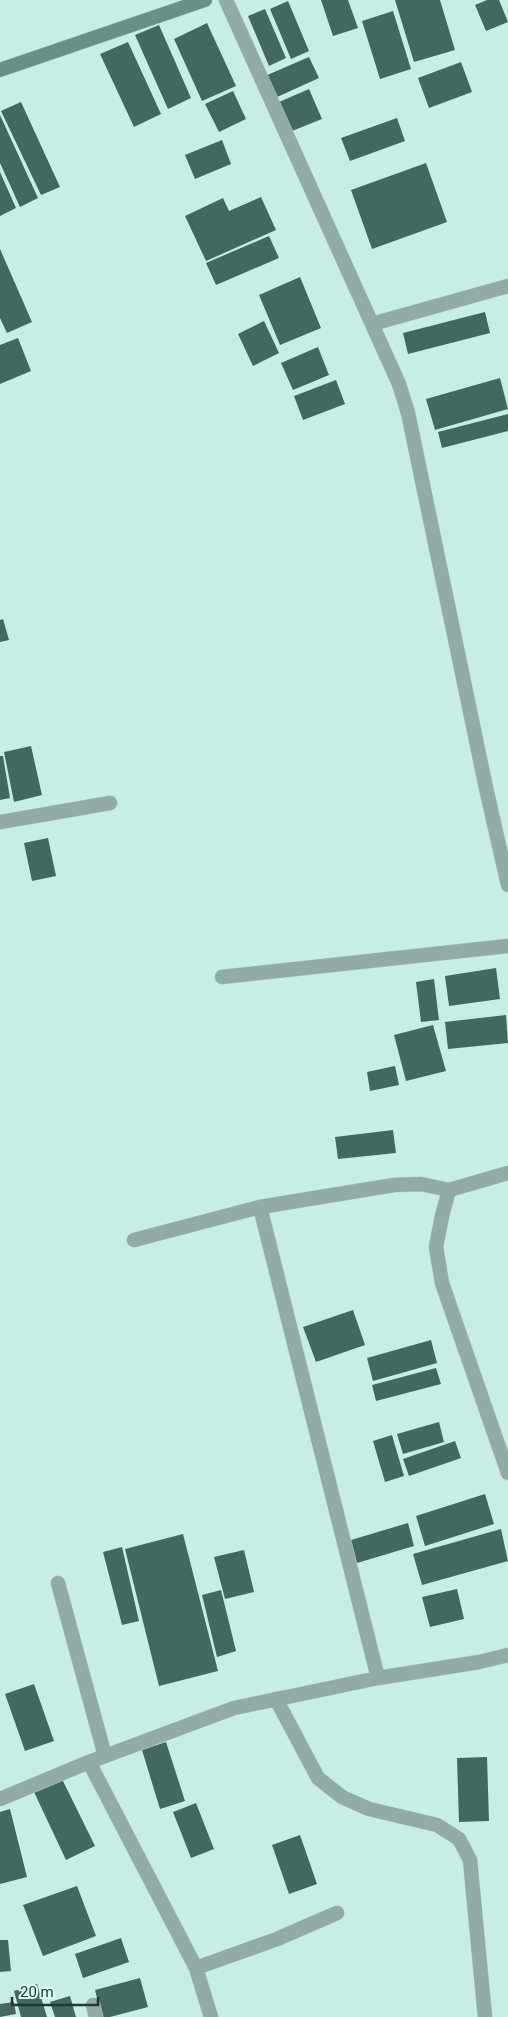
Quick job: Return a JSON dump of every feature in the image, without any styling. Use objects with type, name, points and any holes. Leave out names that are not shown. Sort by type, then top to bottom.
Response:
[{"type":"main road","points":[[0,70],[205,0]]},
{"type":"street","points":[[226,0],[399,384],[408,413],[508,885]]},
{"type":"street","points":[[372,324],[508,286]]},
{"type":"street","points":[[0,822],[110,803]]},
{"type":"street","points":[[222,976],[508,946]]},
{"type":"street","points":[[134,1240],[260,1207],[394,1185],[421,1184],[449,1190],[508,1172]]},
{"type":"street","points":[[449,1190],[436,1247],[442,1283],[508,1472]]},
{"type":"street","points":[[260,1207],[378,1678]]},
{"type":"street","points":[[58,1582],[105,1756]]},
{"type":"street","points":[[0,1799],[89,1762],[234,1708],[378,1678],[479,1662],[508,1655]]},
{"type":"street","points":[[276,1699],[318,1778],[342,1798],[369,1809],[438,1825],[459,1839],[470,1860],[485,2017]]},
{"type":"street","points":[[89,1762],[196,1968],[211,2017]]},
{"type":"street","points":[[196,1968],[277,1939],[337,1913]]},
{"type":"building","points":[[321,0],[348,0],[358,28],[333,36]]},
{"type":"building","points":[[395,0],[440,0],[455,50],[414,62]]},
{"type":"building","points":[[487,0],[499,0],[508,22],[486,31],[475,5]]},
{"type":"building","points":[[288,1],[309,51],[291,59],[270,9]]},
{"type":"building","points":[[265,9],[286,58],[269,66],[248,16]]},
{"type":"building","points":[[393,11],[411,69],[380,79],[362,21]]},
{"type":"building","points":[[207,23],[236,86],[202,101],[174,39]]},
{"type":"building","points":[[159,25],[191,98],[168,109],[135,35]]},
{"type":"building","points":[[128,42],[161,114],[134,127],[100,54]]},
{"type":"building","points":[[309,57],[319,78],[275,98],[265,76]]},
{"type":"building","points":[[461,62],[472,92],[429,108],[418,78]]},
{"type":"building","points":[[309,89],[322,119],[292,131],[279,102]]},
{"type":"building","points":[[233,91],[246,119],[219,132],[205,104]]},
{"type":"building","points":[[21,102],[60,187],[41,195],[1,111]]},
{"type":"building","points":[[0,115],[38,198],[20,207],[0,163]]},
{"type":"building","points":[[397,118],[405,141],[350,161],[341,138]]},
{"type":"building","points":[[222,140],[231,164],[195,179],[185,155]]},
{"type":"building","points":[[426,163],[447,222],[372,249],[351,190]]},
{"type":"building","points":[[0,172],[16,208],[0,216]]},
{"type":"building","points":[[261,197],[276,230],[206,261],[185,216],[223,198],[229,211]]},
{"type":"building","points":[[269,236],[279,258],[216,285],[206,263]]},
{"type":"building","points":[[0,249],[32,322],[7,333],[0,318]]},
{"type":"building","points":[[300,277],[321,328],[280,345],[259,295]]},
{"type":"building","points":[[485,312],[490,333],[408,354],[403,333]]},
{"type":"building","points":[[264,321],[279,353],[253,366],[238,334]]},
{"type":"building","points":[[18,338],[31,371],[0,384],[0,345]]},
{"type":"building","points":[[318,347],[329,375],[293,390],[281,363]]},
{"type":"building","points":[[500,378],[508,409],[435,430],[426,399]]},
{"type":"building","points":[[336,380],[345,404],[303,420],[294,396]]},
{"type":"building","points":[[508,414],[508,431],[442,448],[438,432]]},
{"type":"building","points":[[3,619],[9,640],[0,642],[0,620]]},
{"type":"building","points":[[31,746],[42,795],[14,802],[4,752]]},
{"type":"building","points":[[0,756],[3,756],[10,798],[0,800]]},
{"type":"building","points":[[48,838],[56,876],[32,881],[24,843]]},
{"type":"building","points":[[496,968],[500,999],[449,1006],[445,976]]},
{"type":"building","points":[[434,979],[439,1020],[421,1022],[416,982]]},
{"type":"building","points":[[506,1015],[508,1043],[448,1049],[445,1022]]},
{"type":"building","points":[[433,1025],[446,1071],[406,1081],[394,1035]]},
{"type":"building","points":[[395,1066],[399,1085],[370,1091],[367,1072]]},
{"type":"building","points":[[393,1130],[396,1153],[338,1159],[335,1137]]},
{"type":"building","points":[[353,1310],[365,1345],[316,1362],[303,1327]]},
{"type":"building","points":[[431,1340],[437,1363],[373,1381],[367,1358]]},
{"type":"building","points":[[436,1368],[441,1384],[376,1401],[372,1385]]},
{"type":"building","points":[[439,1422],[444,1442],[403,1454],[397,1434]]},
{"type":"building","points":[[392,1435],[404,1476],[385,1482],[373,1441]]},
{"type":"building","points":[[455,1441],[461,1458],[409,1476],[403,1459]]},
{"type":"building","points":[[485,1494],[494,1524],[425,1546],[416,1516]]},
{"type":"building","points":[[408,1523],[414,1546],[357,1563],[351,1540]]},
{"type":"building","points":[[501,1529],[508,1561],[422,1585],[413,1554]]},
{"type":"building","points":[[183,1534],[218,1671],[159,1686],[125,1549]]},
{"type":"building","points":[[122,1547],[139,1621],[122,1625],[103,1552]]},
{"type":"building","points":[[244,1550],[254,1592],[225,1599],[214,1557]]},
{"type":"building","points":[[457,1589],[464,1619],[430,1627],[422,1597]]},
{"type":"building","points":[[221,1590],[236,1651],[217,1657],[202,1595]]},
{"type":"building","points":[[34,1684],[54,1741],[25,1751],[5,1694]]},
{"type":"building","points":[[166,1742],[185,1801],[160,1809],[142,1750]]},
{"type":"building","points":[[487,1757],[489,1821],[459,1822],[457,1758]]},
{"type":"building","points":[[62,1779],[95,1846],[66,1860],[34,1792]]},
{"type":"building","points":[[196,1803],[214,1849],[191,1858],[173,1812]]},
{"type":"building","points":[[10,1809],[27,1877],[0,1884],[0,1812]]},
{"type":"building","points":[[300,1835],[317,1884],[289,1894],[272,1845]]},
{"type":"building","points":[[77,1886],[96,1936],[43,1956],[23,1905]]},
{"type":"building","points":[[121,1938],[129,1962],[83,1978],[75,1954]]},
{"type":"building","points":[[0,1940],[8,1940],[11,1971],[0,1972]]},
{"type":"building","points":[[140,1978],[148,2007],[110,2017],[102,2017],[95,1990]]},
{"type":"building","points":[[37,1984],[47,2017],[21,2017],[14,1991]]},
{"type":"building","points":[[70,1996],[76,2017],[55,2017],[50,2002]]},
{"type":"building","points":[[14,2002],[16,2014],[0,2017],[0,2004]]}]
